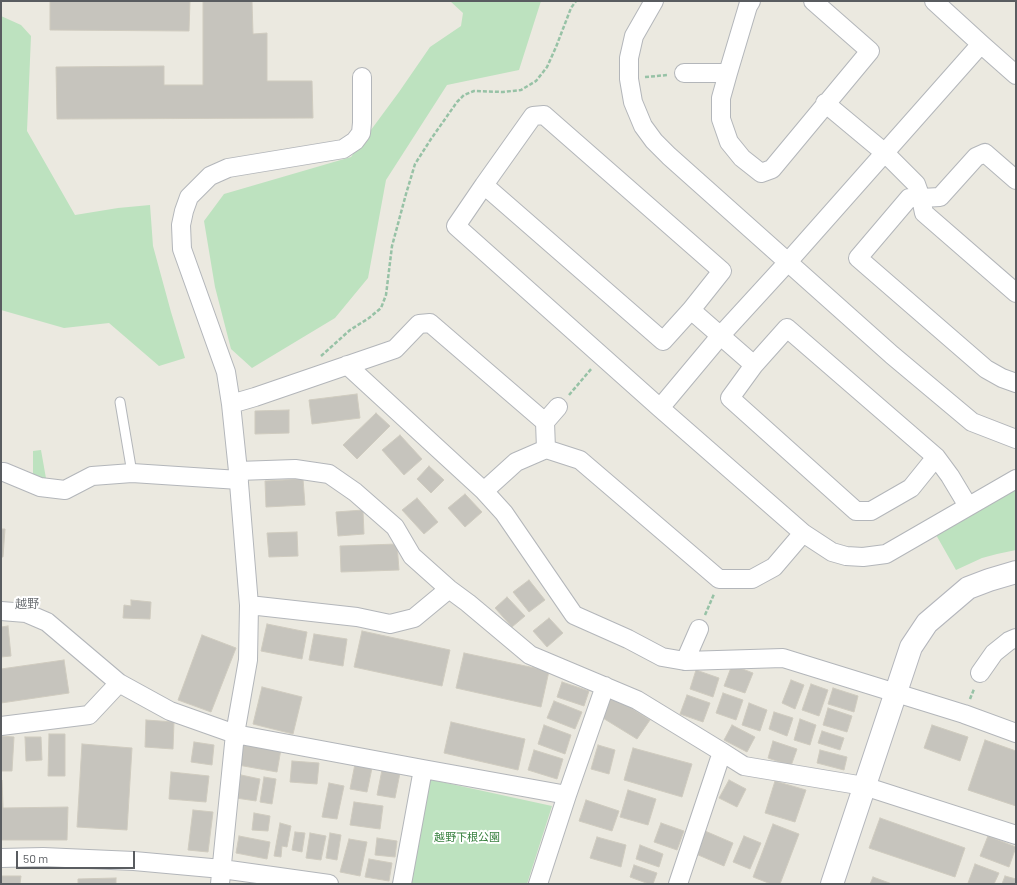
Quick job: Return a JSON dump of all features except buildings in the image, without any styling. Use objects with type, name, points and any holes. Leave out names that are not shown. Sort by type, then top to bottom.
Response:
[{"type":"street","points":[[654,1],[634,36],[630,58],[636,78],[633,102],[643,126],[654,141],[787,263],[892,355],[972,422],[1016,439]]},
{"type":"street","points":[[751,1],[748,6],[721,98],[721,119],[728,142],[742,158],[761,174],[772,169],[825,103],[870,51],[814,1]]},
{"type":"street","points":[[934,1],[1016,75]]},
{"type":"street","points":[[660,408],[721,335],[885,154],[981,44]]},
{"type":"street","points":[[684,73],[728,73]]},
{"type":"street","points":[[221,876],[235,734],[248,660],[249,605],[231,404],[226,372],[182,249],[181,225],[184,211],[190,198],[210,176],[228,168],[342,149],[355,141],[361,133],[362,77]]},
{"type":"street","points":[[825,103],[885,154],[916,184],[924,213],[1016,293]]},
{"type":"street","points":[[484,185],[664,341],[692,310],[722,271],[544,116],[533,116],[484,185],[456,226],[598,362],[660,408],[803,533],[832,552],[846,556],[863,557],[886,554],[1016,479]]},
{"type":"street","points":[[1016,180],[985,153],[976,157],[940,197],[909,198],[858,258],[986,369],[1002,378],[1016,383]]},
{"type":"street","points":[[692,310],[754,365]]},
{"type":"street","points":[[231,404],[395,349],[419,324],[430,323],[545,422]]},
{"type":"street","points":[[936,458],[911,488],[871,511],[856,511],[730,398],[754,365],[787,328],[936,458],[950,476],[968,506]]},
{"type":"street","points":[[347,365],[484,491],[504,513],[574,615],[662,656],[685,661],[783,658],[964,714],[1016,732]]},
{"type":"street","points":[[546,448],[545,422],[558,407]]},
{"type":"street","points":[[484,491],[516,462],[546,448],[580,460],[717,585],[752,579],[774,567],[803,533]]},
{"type":"street","points":[[1,472],[40,487],[65,490],[92,476],[132,473],[238,476],[294,469],[329,474],[356,492],[396,526],[412,556],[530,655],[637,700],[744,766],[864,786],[1016,835]]},
{"type":"street","points":[[832,884],[895,693],[912,647],[927,623],[968,588],[1016,572]]},
{"type":"street","points":[[249,605],[357,617],[390,624],[414,618],[449,588]]},
{"type":"street","points":[[1,611],[26,612],[47,622],[119,683],[170,711],[235,734],[567,795]]},
{"type":"street","points":[[685,661],[699,629]]},
{"type":"street","points":[[980,673],[994,653],[1009,641],[1016,638]]},
{"type":"street","points":[[1,726],[89,715],[119,683]]},
{"type":"street","points":[[538,884],[605,686]]},
{"type":"street","points":[[678,884],[722,752]]},
{"type":"street","points":[[402,884],[424,769]]},
{"type":"street","points":[[1,858],[134,861],[221,876],[329,884]]},
{"type":"lane","points":[[120,402],[132,473]]},
{"type":"path","points":[[319,358],[350,330],[369,318],[381,308],[386,295],[392,246],[415,164],[457,102],[464,95],[474,91],[503,92],[521,90],[536,81],[547,67],[571,8],[576,1]]},
{"type":"path","points":[[636,78],[684,73]]},
{"type":"path","points":[[558,407],[598,362]]},
{"type":"path","points":[[699,629],[717,585]]},
{"type":"path","points":[[964,714],[980,673]]},
{"type":"green space","points":[[450,1],[541,1],[519,70],[447,85],[386,180],[368,278],[335,318],[252,368],[231,349],[215,287],[204,221],[224,194],[351,157],[430,47],[461,26],[463,13]]},
{"type":"green space","points":[[1,16],[21,25],[31,36],[27,131],[75,215],[118,208],[150,205],[153,246],[185,358],[159,366],[109,323],[64,328],[1,310]]},
{"type":"green space","points":[[41,450],[47,484],[33,478],[33,451]]},
{"type":"green space","points":[[1016,485],[1016,550],[982,558],[956,570],[935,533]]},
{"type":"green space","name":"越野下根公園","points":[[428,779],[552,806],[527,884],[410,884]]},
{"type":"district","name":"越野","points":[[27,604]]}]
